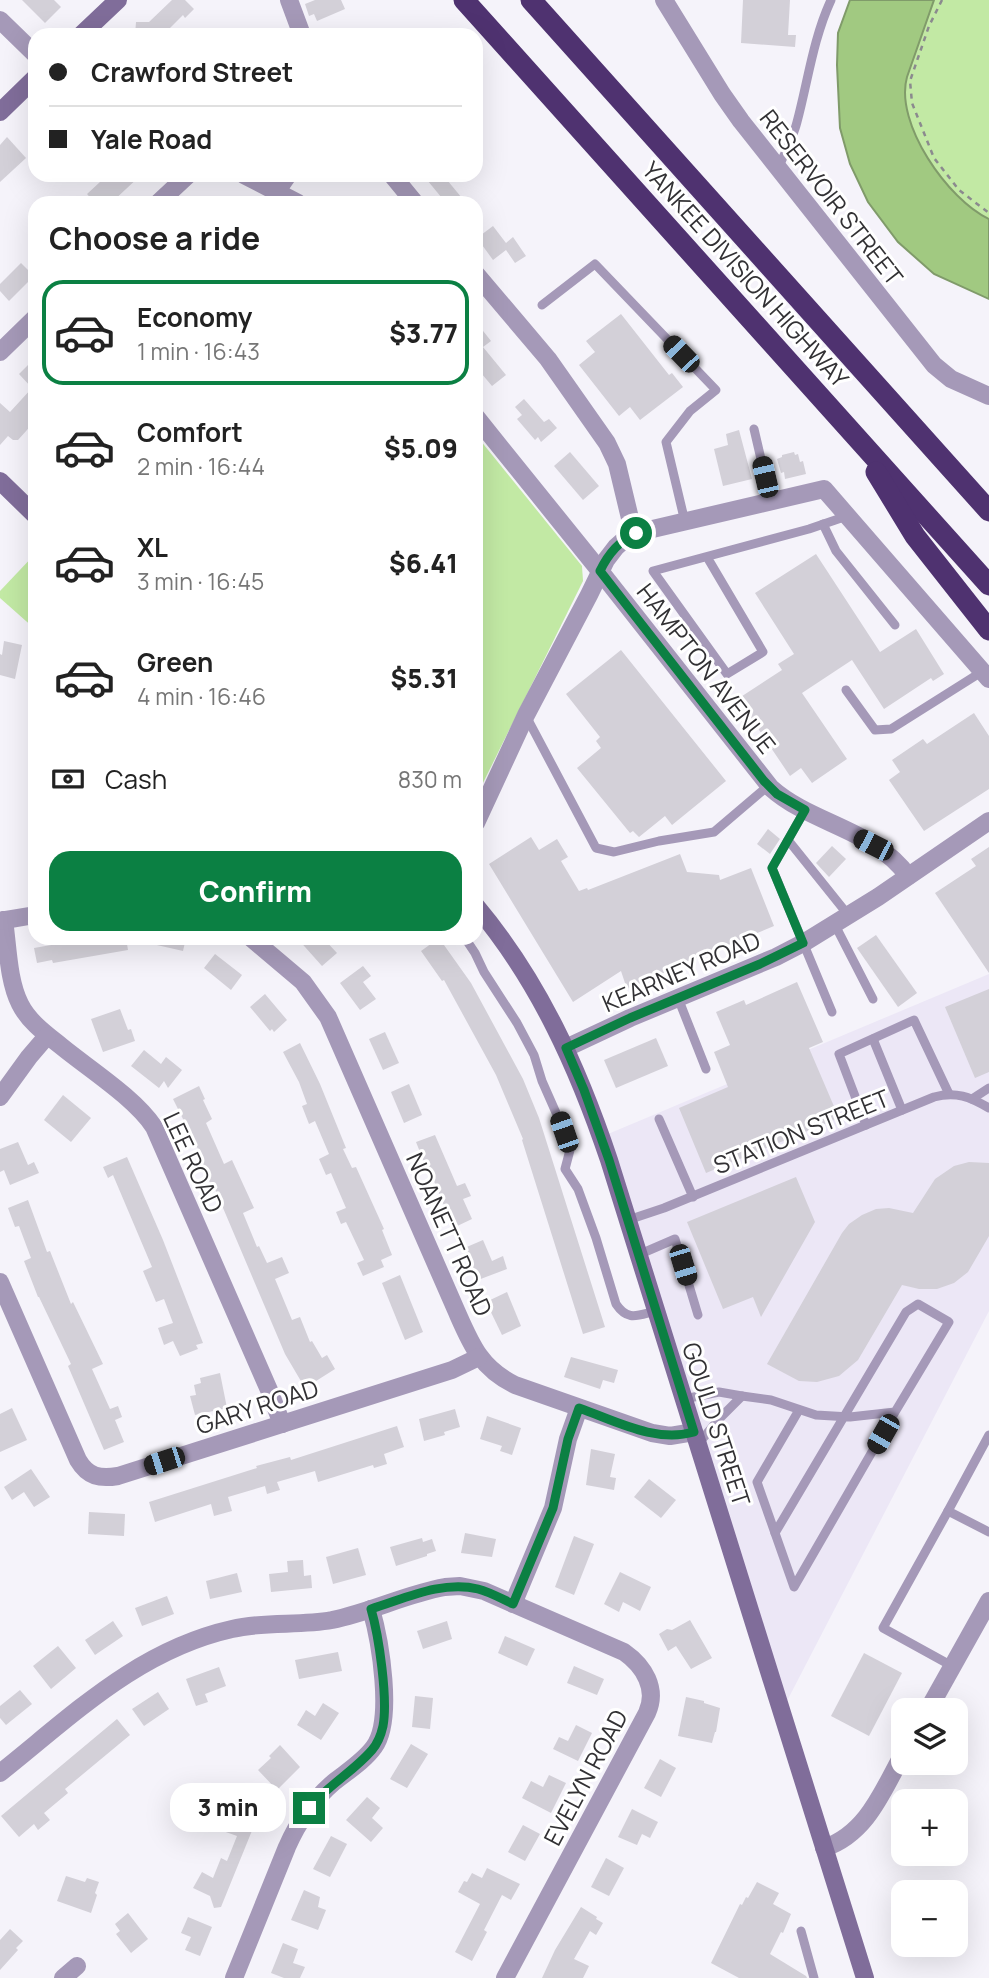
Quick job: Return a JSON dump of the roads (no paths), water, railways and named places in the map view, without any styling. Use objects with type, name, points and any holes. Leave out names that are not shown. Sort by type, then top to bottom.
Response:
[{"type":"highway","name":"YANKEE DIVISION HIGHWAY","points":[[464,0],[989,585]]},
{"type":"highway","name":"YANKEE DIVISION HIGHWAY","points":[[531,0],[989,511]]},
{"type":"highway","points":[[847,426],[915,536],[989,630]]},
{"type":"main road","points":[[95,28],[118,0]]},
{"type":"main road","points":[[0,112],[28,85]]},
{"type":"main road","points":[[0,481],[28,508]]},
{"type":"main road","name":"GOULD STREET","points":[[483,915],[531,982],[566,1048],[602,1139],[865,1978]]},
{"type":"street","points":[[289,0],[299,28]]},
{"type":"street","name":"RESERVOIR STREET","points":[[664,0],[727,101],[938,370],[951,379],[989,396]]},
{"type":"street","points":[[0,20],[28,47]]},
{"type":"street","points":[[166,196],[180,182]]},
{"type":"street","points":[[258,182],[286,196]]},
{"type":"street","points":[[277,191],[283,182]]},
{"type":"street","points":[[398,182],[409,196]]},
{"type":"street","points":[[483,282],[548,359],[602,434],[617,464],[634,535]]},
{"type":"street","points":[[0,352],[28,325]]},
{"type":"street","name":"HAMPTON AVENUE","points":[[483,426],[768,786],[786,800],[881,849],[897,861],[908,876]]},
{"type":"street","points":[[483,808],[526,715],[600,571],[610,553],[634,535],[824,489],[986,675]]},
{"type":"street","name":"KEARNEY ROAD","points":[[566,1048],[803,943],[842,920],[989,821]]},
{"type":"street","points":[[2,920],[28,916]]},
{"type":"street","name":"LEE ROAD","points":[[2,920],[17,996],[26,1014],[47,1036],[133,1103],[154,1127],[282,1424]]},
{"type":"street","name":"NOANETT ROAD","points":[[259,945],[303,982],[328,1017],[479,1357],[498,1376],[515,1385],[662,1436],[696,1438]]},
{"type":"street","points":[[0,1097],[47,1036]]},
{"type":"street","name":"GARY ROAD","points":[[0,1282],[74,1453],[82,1467],[92,1476],[118,1476],[452,1370],[479,1357]]},
{"type":"street","points":[[513,1604],[553,1508],[568,1439],[579,1408]]},
{"type":"street","name":"EVELYN ROAD","points":[[0,1773],[116,1682],[151,1658],[176,1647],[210,1634],[246,1626],[319,1622],[430,1590],[476,1588],[624,1652],[645,1674],[652,1695],[647,1713],[505,1978]]},
{"type":"street","points":[[935,1698],[989,1601]]},
{"type":"street","points":[[234,1978],[296,1827],[315,1800],[367,1755],[381,1735],[383,1693],[378,1641],[371,1609]]},
{"type":"street","points":[[824,1848],[844,1839],[864,1821],[891,1775]]},
{"type":"street","points":[[63,1978],[77,1966]]},
{"type":"lane","points":[[778,168],[796,125],[819,34],[831,0]]},
{"type":"lane","points":[[542,305],[594,264],[716,390],[690,411],[666,442],[685,522]]},
{"type":"lane","points":[[754,429],[771,502]]},
{"type":"lane","points":[[707,557],[763,652],[727,674],[653,571],[848,516]]},
{"type":"lane","points":[[823,524],[836,551],[895,625]]},
{"type":"lane","points":[[846,690],[875,730],[891,729],[986,675]]},
{"type":"lane","points":[[526,715],[596,848],[614,852],[714,832],[768,786]]},
{"type":"lane","points":[[805,810],[772,868],[832,1012]]},
{"type":"lane","points":[[788,840],[842,920],[873,999]]},
{"type":"lane","points":[[469,945],[534,1055],[570,1150],[565,1169],[578,1189],[617,1304],[622,1313],[629,1316],[656,1311]]},
{"type":"lane","points":[[678,998],[706,1069]]},
{"type":"lane","points":[[866,1125],[839,1054],[915,1020],[949,1094]]},
{"type":"lane","points":[[873,1038],[902,1110]]},
{"type":"lane","points":[[972,1099],[989,1088]]},
{"type":"lane","name":"STATION STREET","points":[[628,1220],[693,1197],[934,1097],[956,1094],[989,1108]]},
{"type":"lane","points":[[659,1119],[693,1197]]},
{"type":"lane","points":[[638,1255],[675,1240],[698,1315]]},
{"type":"lane","points":[[775,1533],[906,1312],[918,1304],[949,1322],[794,1587],[757,1482],[799,1410]]},
{"type":"lane","points":[[684,1399],[719,1392],[771,1400],[816,1415],[895,1412]]},
{"type":"lane","points":[[696,1438],[742,1396]]},
{"type":"lane","points":[[952,1666],[883,1628],[989,1435]]},
{"type":"lane","points":[[948,1511],[989,1532]]},
{"type":"lane","points":[[801,1931],[814,1978]]}]
